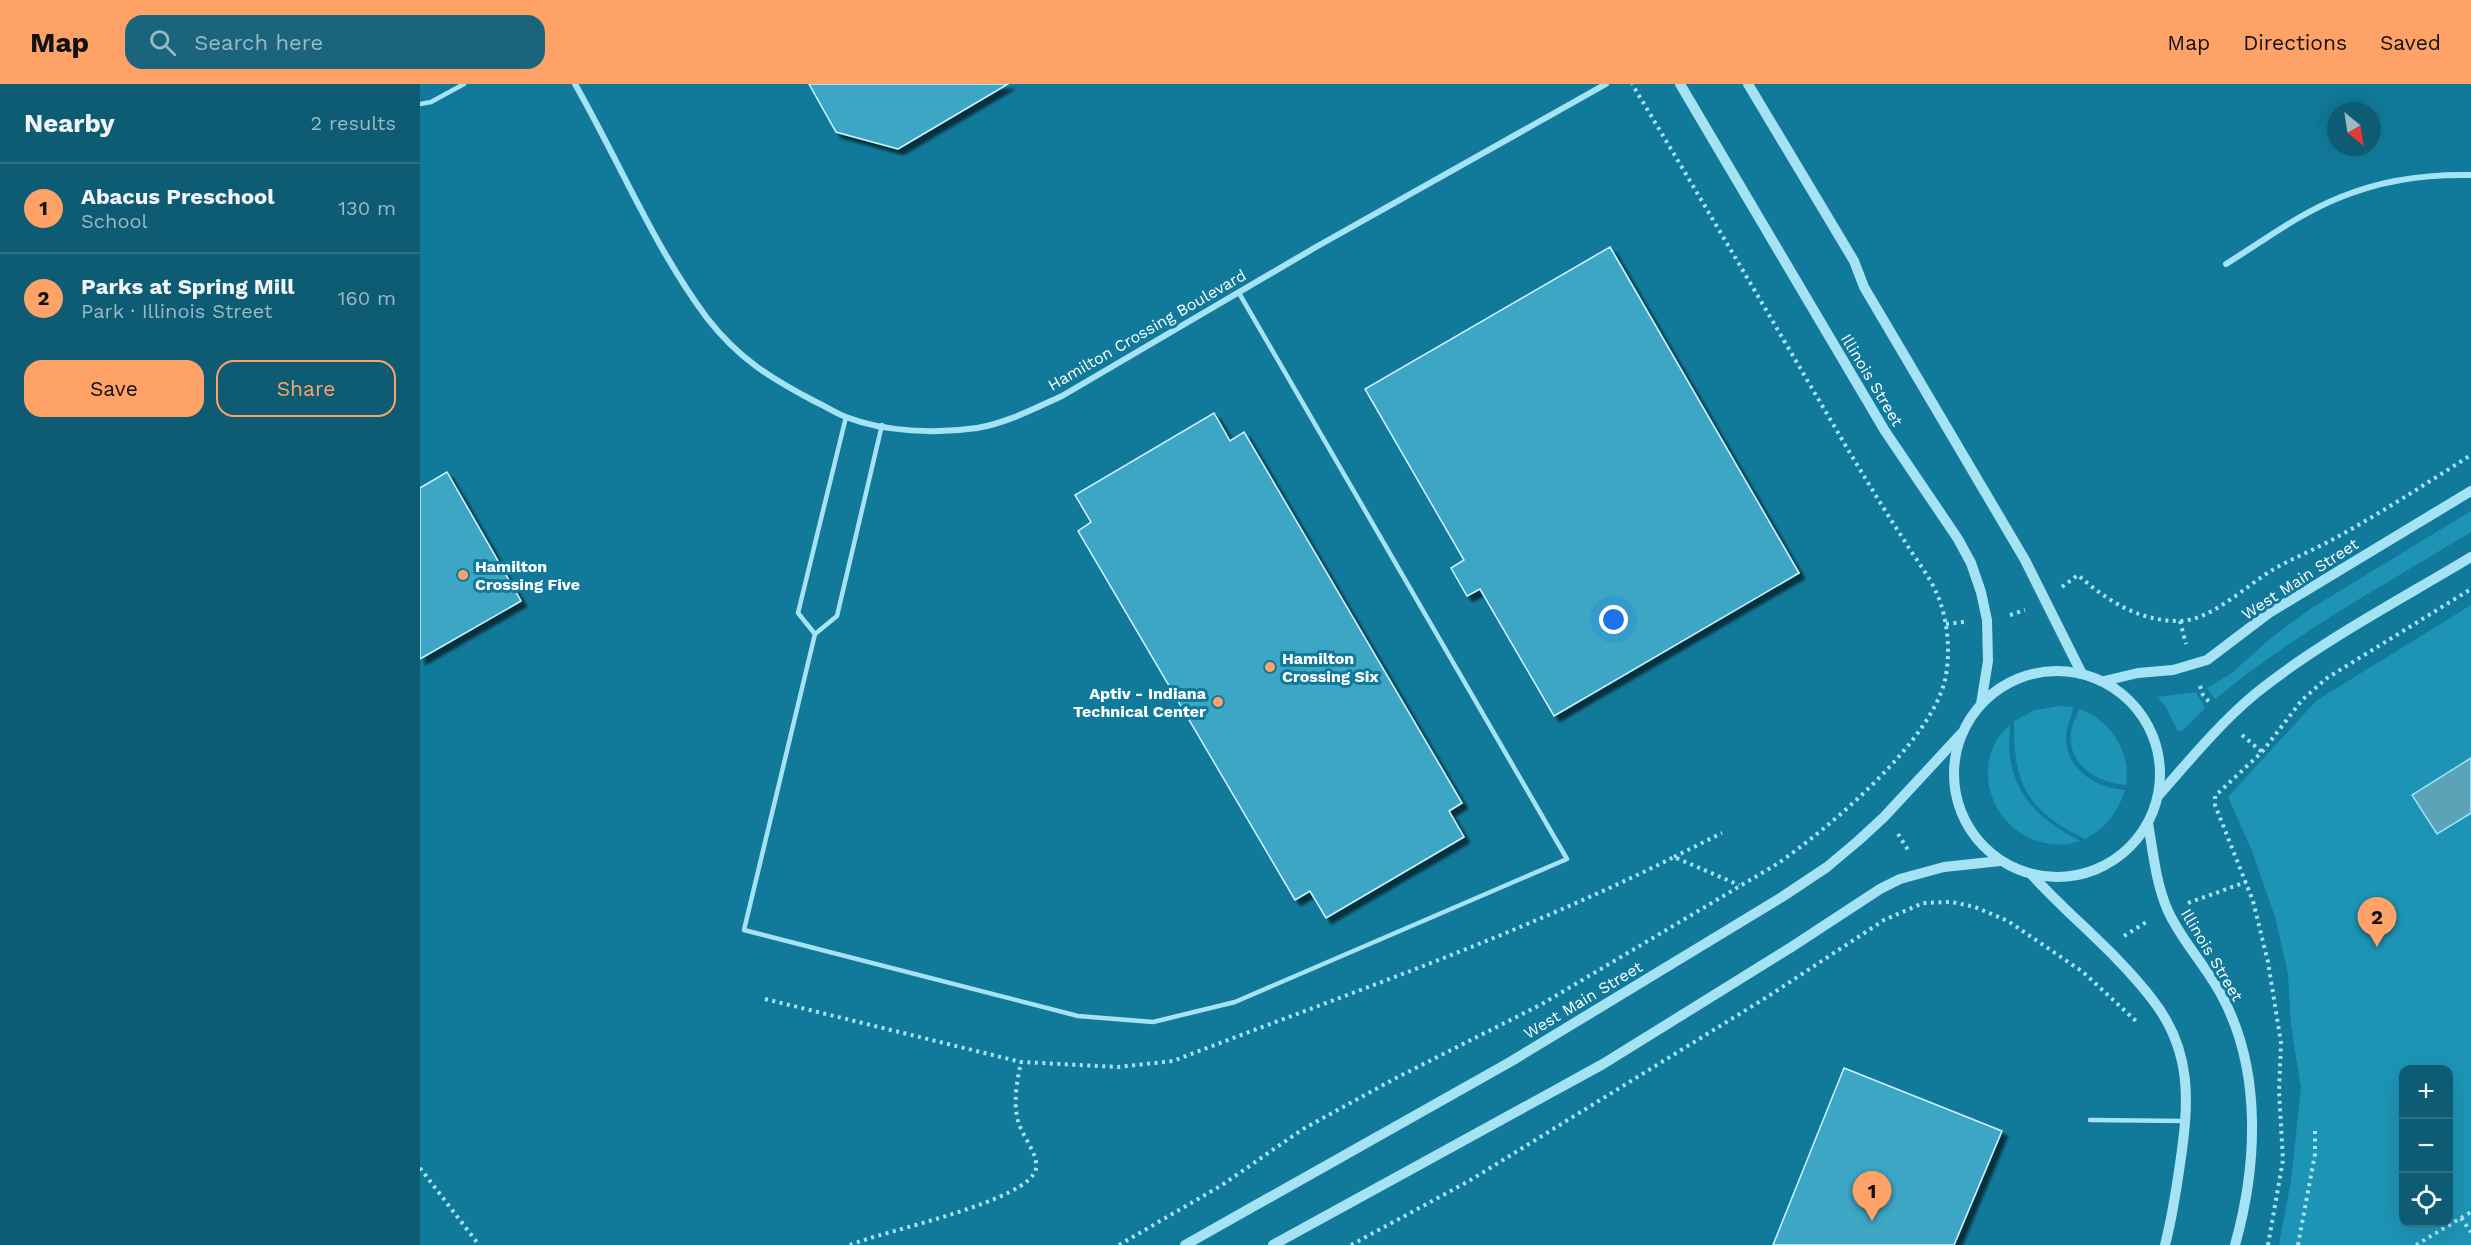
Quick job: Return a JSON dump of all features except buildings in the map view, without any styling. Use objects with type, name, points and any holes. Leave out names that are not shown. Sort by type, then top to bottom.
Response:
[{"type":"street","name":"Hamilton Crossing Boulevard","points":[[575,84],[679,276],[708,319],[741,355],[774,381],[846,417],[882,425],[939,432],[979,428],[1017,416],[1101,376],[1239,293],[1605,84]]},
{"type":"street","name":"Illinois Street","points":[[1680,84],[1885,431],[1965,551],[1977,578],[1988,620],[1988,661],[1981,704]]},
{"type":"street","points":[[1748,84],[1854,261],[1864,287],[2046,598],[2082,674]]},
{"type":"street","points":[[2226,264],[2287,226],[2340,197],[2396,180],[2447,174],[2471,175]]},
{"type":"street","name":"West Main Street","points":[[2104,681],[2138,673],[2193,665],[2207,660],[2279,607],[2471,491]]},
{"type":"street","points":[[2158,796],[2255,694],[2314,652],[2471,557]]},
{"type":"street","points":[[2064,671],[2104,681],[2123,695],[2141,714],[2157,747],[2160,771],[2158,796],[2148,823],[2133,844],[2116,859],[2079,874],[2057,876],[2031,874],[2000,861],[1984,848],[1970,827],[1962,810],[1955,782],[1955,760],[1961,734],[1970,718],[1981,704],[2003,687],[2027,675],[2064,671]]},
{"type":"street","name":"West Main Street","points":[[1185,1245],[1323,1165],[1510,1062],[1782,897],[1827,867],[1884,817],[1961,734]]},
{"type":"street","name":"Illinois Street","points":[[2148,823],[2157,874],[2168,911],[2225,1001],[2241,1040],[2250,1082],[2250,1152],[2246,1194],[2235,1245]]},
{"type":"street","points":[[1273,1245],[1603,1064],[1790,948],[1880,889],[1900,879],[1944,867],[2000,861]]},
{"type":"street","points":[[2031,874],[2140,984],[2168,1023],[2180,1050],[2187,1084],[2187,1121],[2172,1219],[2165,1245]]},
{"type":"lane","points":[[420,104],[430,102],[464,84]]},
{"type":"lane","points":[[882,425],[837,616],[815,634],[744,930],[1078,1016],[1154,1022],[1243,999],[1567,859],[1239,293]]},
{"type":"lane","points":[[815,634],[798,613],[846,417]]},
{"type":"lane","points":[[2090,1120],[2187,1121]]},
{"type":"path","points":[[1119,1245],[1222,1185],[1303,1129],[1396,1078],[1542,1004],[1777,864],[1810,840],[1862,793],[1903,751],[1930,715],[1945,679],[1946,624],[1936,591],[1879,501],[1632,84]]},
{"type":"path","points":[[1946,624],[1988,620],[2022,612],[2078,575],[2097,592],[2122,608],[2147,616],[2180,621],[2193,618],[2219,606],[2273,570],[2338,537],[2471,455]]},
{"type":"path","points":[[2268,1245],[2283,1160],[2279,1091],[2281,1043],[2268,963],[2246,882],[2215,805],[2215,796],[2262,752],[2302,700],[2327,678],[2471,589]]},
{"type":"path","points":[[2180,621],[2203,695],[2227,721],[2262,752]]},
{"type":"path","points":[[1862,793],[1909,848],[1923,903]]},
{"type":"path","points":[[1674,857],[1722,833]]},
{"type":"path","points":[[2083,972],[2133,928],[2168,911],[2246,882]]},
{"type":"path","points":[[1351,1245],[1469,1181],[1767,997],[1884,920],[1923,903],[1952,902],[1975,907],[2008,921],[2083,972],[2140,1025]]},
{"type":"path","points":[[850,1245],[969,1209],[1020,1188],[1030,1181],[1037,1165],[1018,1121],[1017,1082],[1021,1062]]},
{"type":"path","points":[[2298,1245],[2315,1154],[2314,1128]]},
{"type":"path","points":[[420,1168],[479,1245]]},
{"type":"path","points":[[2416,1245],[2471,1212]]},
{"type":"path","points":[[2461,1218],[2471,1232]]},
{"type":"shaded area","points":[[2471,511],[2471,532],[2308,632],[2245,675],[2215,699],[2207,688],[2232,673],[2271,638],[2310,609]]},
{"type":"shaded area","points":[[2471,605],[2471,1245],[2279,1245],[2291,1181],[2301,1088],[2291,1025],[2288,974],[2276,920],[2252,851],[2228,797],[2316,701]]},
{"type":"shaded area","points":[[2196,692],[2205,708],[2178,732],[2166,707],[2158,697]]},
{"type":"shaded area","points":[[2060,706],[2073,707],[2066,735],[2067,747],[2076,767],[2093,781],[2125,790],[2110,819],[2085,839],[2049,818],[2037,806],[2027,793],[2017,762],[2014,721],[2035,710]]},
{"type":"shaded area","points":[[2079,709],[2101,721],[2116,739],[2125,761],[2126,785],[2105,781],[2079,763],[2071,744],[2071,732]]},
{"type":"shaded area","points":[[2010,725],[2009,746],[2013,773],[2026,798],[2044,818],[2080,841],[2059,845],[2038,841],[2020,833],[2006,820],[1995,803],[1989,784],[1989,764],[1996,740]]},
{"type":"shaded area","points":[[2471,758],[2471,813],[2437,834],[2412,795]]},
{"type":"place","name":"Hamilton Crossing Five","points":[[463,575]]},
{"type":"place","name":"Hamilton Crossing Six","points":[[1270,667]]},
{"type":"place","name":"Aptiv - Indiana Technical Center","points":[[1218,702]]},
{"type":"place","name":"Parks at Spring Mill","points":[[2377,947]]},
{"type":"place","name":"Abacus Preschool","points":[[1872,1221]]}]
